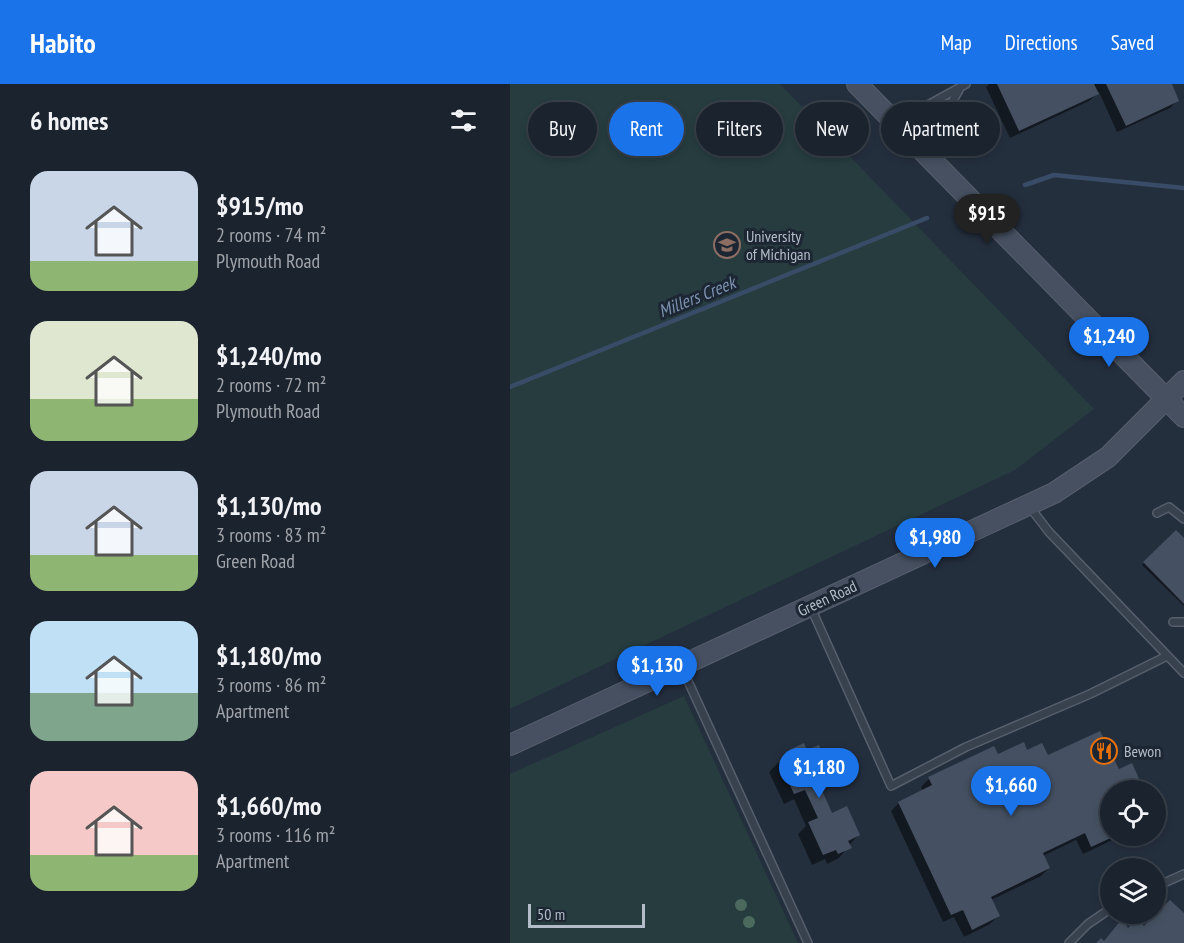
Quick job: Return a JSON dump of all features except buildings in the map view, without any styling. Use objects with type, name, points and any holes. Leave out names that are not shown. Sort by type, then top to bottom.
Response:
[{"type":"street","points":[[857,84],[881,109]]},
{"type":"street","points":[[928,156],[1184,417]]},
{"type":"street","name":"Green Road","points":[[510,744],[1028,505],[1081,476],[1108,457],[1184,381]]},
{"type":"lane","points":[[936,102],[966,84]]},
{"type":"lane","points":[[952,102],[959,90]]},
{"type":"lane","points":[[1028,505],[1049,532],[1184,673]]},
{"type":"lane","points":[[1157,513],[1169,507],[1184,519]]},
{"type":"lane","points":[[810,606],[891,786],[946,760],[966,747],[1080,699],[1167,656]]},
{"type":"lane","points":[[1173,622],[1184,621]]},
{"type":"lane","points":[[681,665],[808,943]]},
{"type":"lane","points":[[1166,882],[1184,874]]},
{"type":"lane","points":[[1069,943],[1100,916]]},
{"type":"green space","name":"University of Michigan","points":[[510,84],[780,84],[797,102],[795,102],[795,156],[850,156],[1094,409],[1015,470],[510,709]]},
{"type":"green space","points":[[684,696],[798,943],[510,943],[510,774]]},
{"type":"waterway","name":"Millers Creek","points":[[1025,185],[1054,175],[1184,188]]},
{"type":"waterway","name":"Millers Creek","points":[[510,387],[927,218]]},
{"type":"place","name":"University of Michigan","points":[[727,245]]},
{"type":"place","name":"Bewon","points":[[1104,751]]}]
